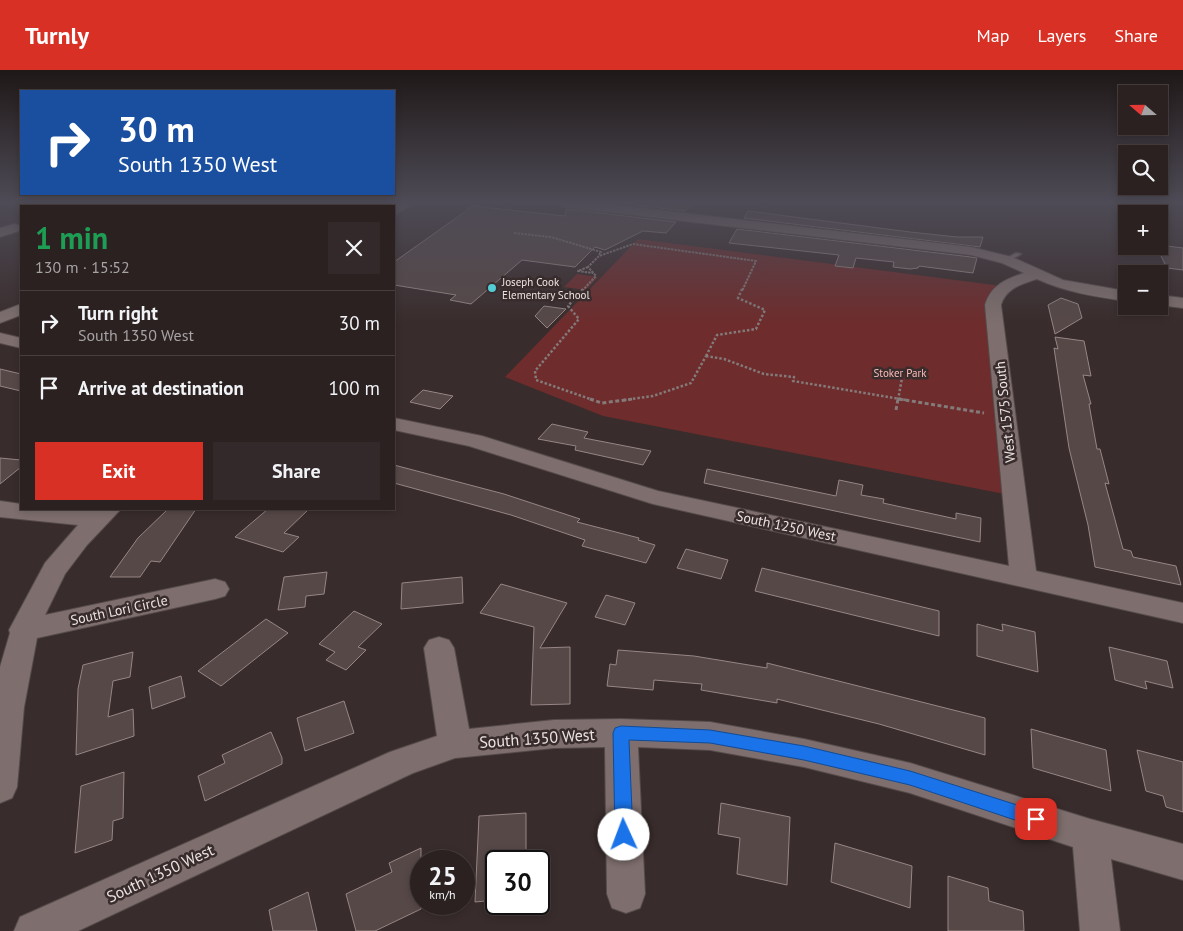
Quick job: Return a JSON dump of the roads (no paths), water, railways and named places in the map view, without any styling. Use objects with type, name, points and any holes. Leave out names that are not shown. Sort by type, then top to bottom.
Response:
[{"type":"street","points":[[913,243],[1012,257],[1038,274],[1086,290],[1118,295]]},
{"type":"street","name":"West 1575 South","points":[[1023,577],[993,306],[995,294],[1006,285],[1038,274]]},
{"type":"street","points":[[1168,301],[1183,303]]},
{"type":"street","points":[[0,318],[20,308]]},
{"type":"street","points":[[0,338],[20,343]]},
{"type":"street","name":"South 1250 West","points":[[395,424],[474,442],[653,497],[1183,613]]},
{"type":"street","points":[[0,509],[20,510]]},
{"type":"street","points":[[20,510],[102,514]]},
{"type":"street","points":[[0,787],[12,672],[23,630],[50,575],[102,514]]},
{"type":"street","name":"South Lori Circle","points":[[23,630],[215,589]]},
{"type":"street","points":[[439,648],[455,744]]},
{"type":"street","points":[[621,733],[626,894]]},
{"type":"street","name":"South 1350 West","points":[[34,931],[402,762],[455,744],[554,734],[621,733],[710,736],[804,753],[910,778],[1090,836],[1183,862]]},
{"type":"street","points":[[1090,836],[1100,931]]},
{"type":"place","name":"Joseph Cook Elementary School","points":[[492,288]]},
{"type":"park label","name":"Stoker Park","points":[[900,373]]}]
